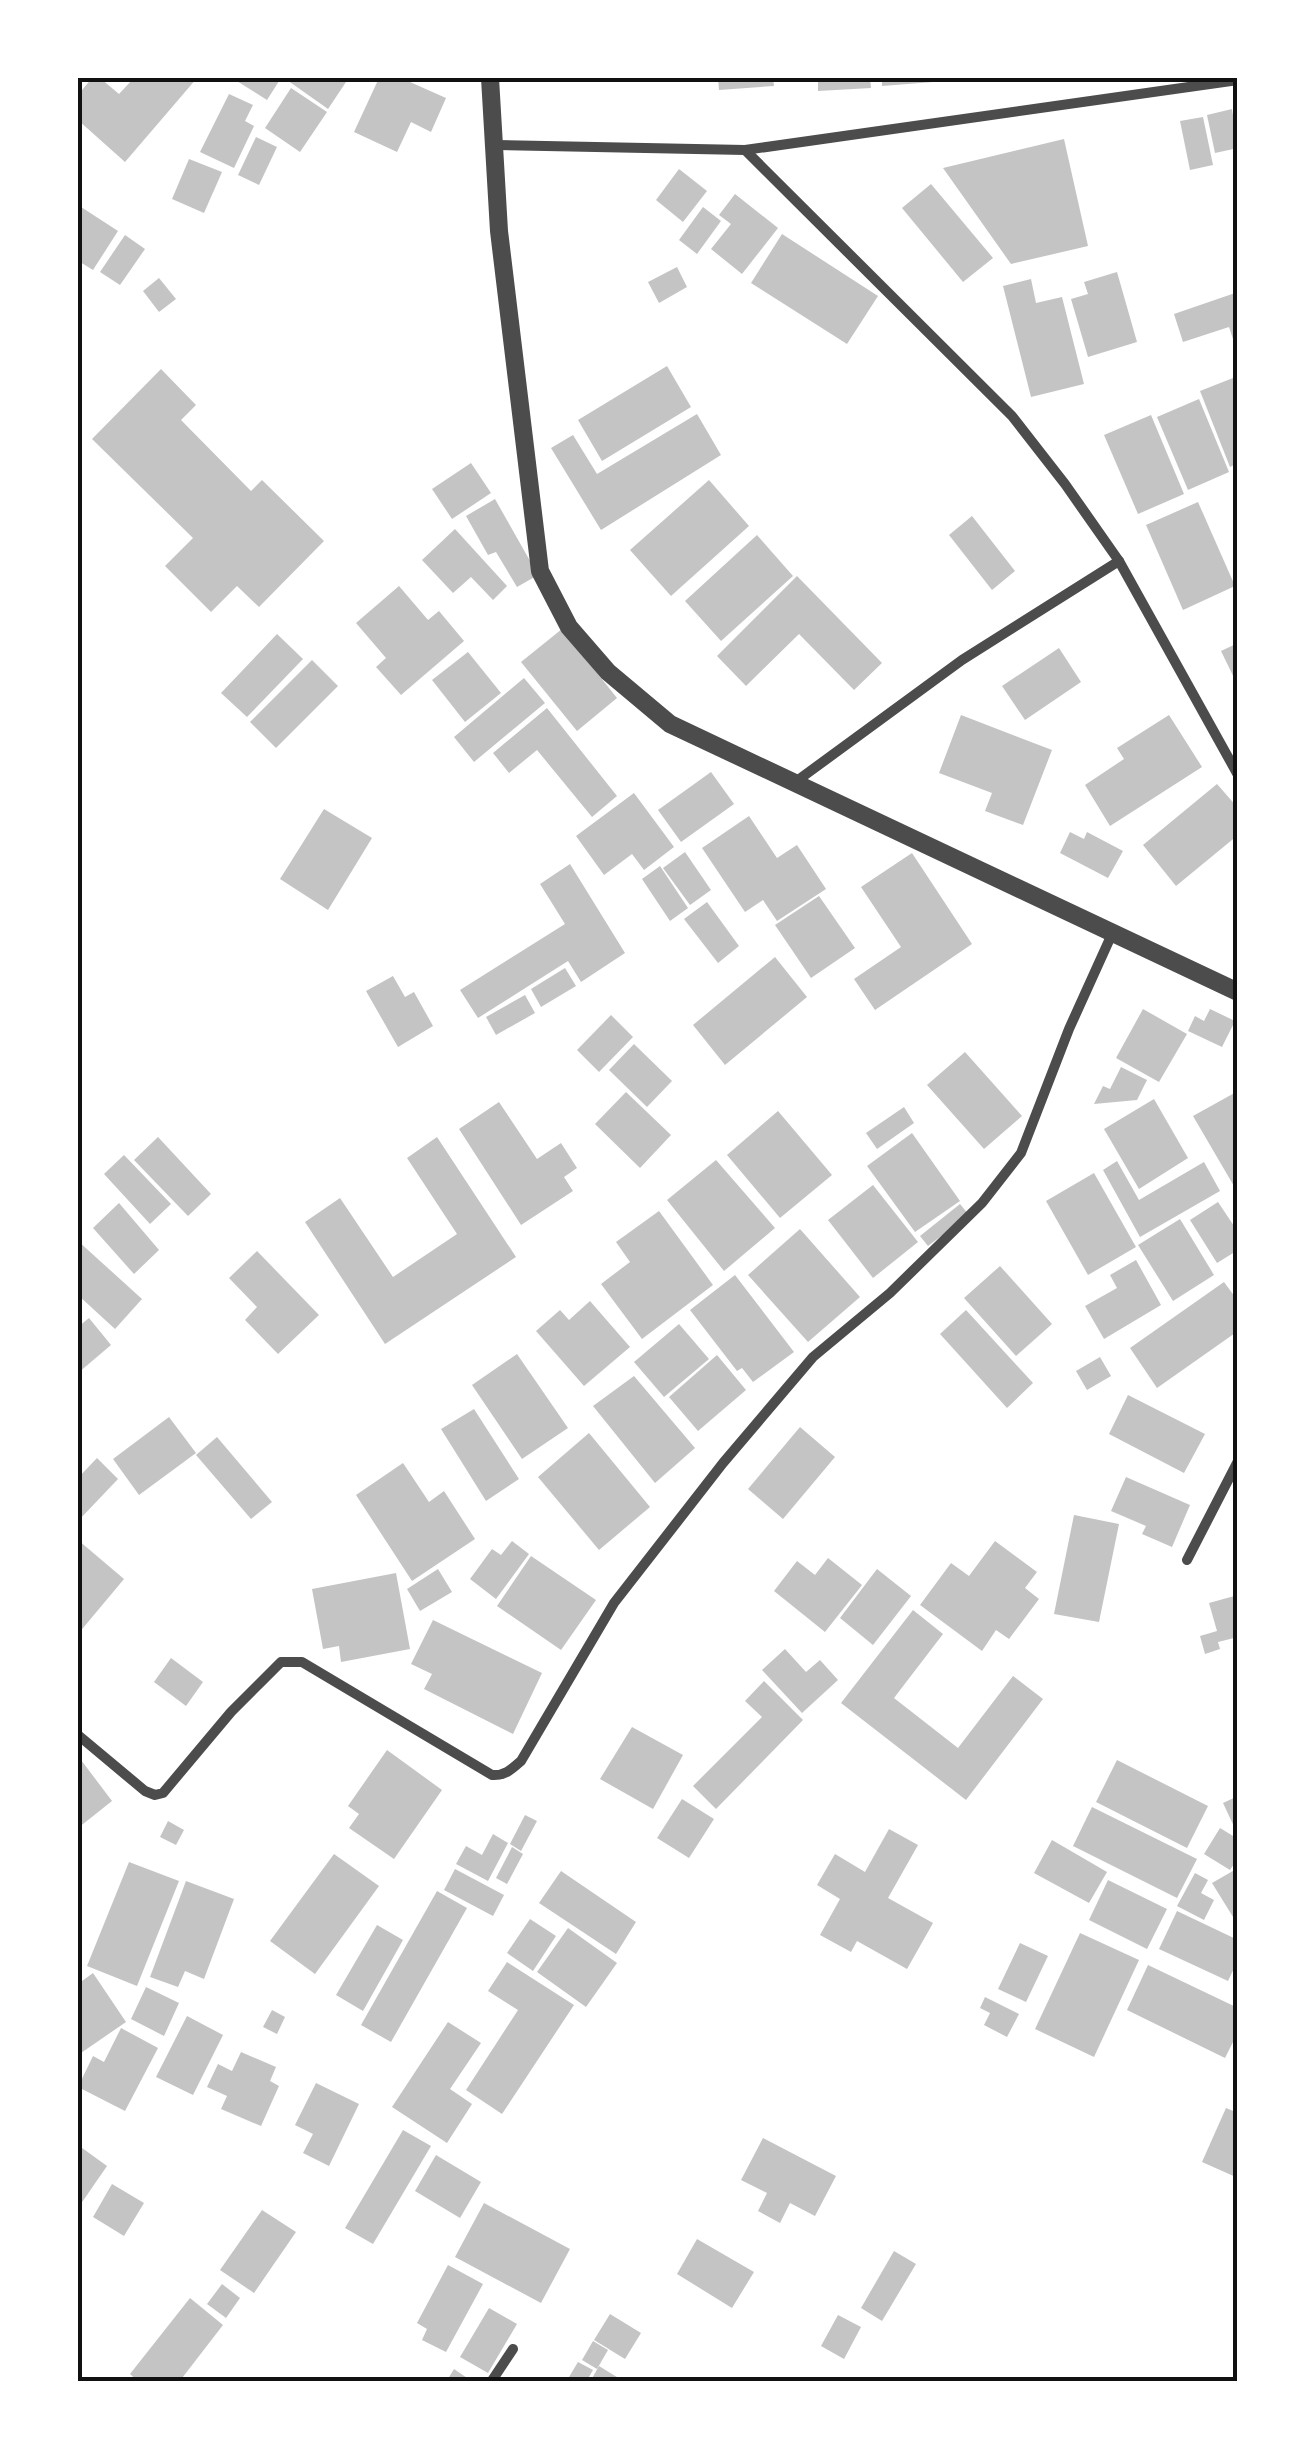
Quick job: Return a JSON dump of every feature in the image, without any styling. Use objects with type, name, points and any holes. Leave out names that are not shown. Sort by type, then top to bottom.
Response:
[{"type":"street","points":[[490,78],[499,231],[540,571],[569,627],[608,672],[687,733],[1238,992]]},
{"type":"street","points":[[496,145],[745,150],[1238,80]]},
{"type":"street","points":[[745,150],[1012,416],[1119,561],[1238,774]]},
{"type":"street","points":[[794,783],[962,660],[1119,561]]},
{"type":"street","points":[[78,1735],[146,1791],[163,1793],[230,1712],[281,1662],[292,1660],[302,1662],[492,1774],[501,1775],[512,1769],[521,1761],[614,1603],[723,1463],[813,1357],[890,1293],[982,1203],[1020,1153],[1069,1028],[1112,934]]},
{"type":"street","points":[[1187,1560],[1238,1461]]},
{"type":"street","points":[[491,2382],[513,2349]]},
{"type":"building","points":[[92,78],[100,78],[119,94],[134,78],[197,78],[125,162],[78,120],[78,95]]},
{"type":"building","points":[[232,78],[281,78],[267,100]]},
{"type":"building","points":[[289,78],[340,78],[346,82],[328,109]]},
{"type":"building","points":[[379,78],[401,78],[446,98],[431,132],[411,122],[397,152],[354,132]]},
{"type":"building","points":[[718,78],[773,78],[774,86],[719,90]]},
{"type":"building","points":[[818,78],[870,78],[871,88],[818,91]]},
{"type":"building","points":[[882,78],[933,78],[933,82],[882,86]]},
{"type":"building","points":[[291,88],[327,112],[300,152],[265,128]]},
{"type":"building","points":[[229,94],[253,105],[245,121],[254,126],[234,168],[200,152]]},
{"type":"building","points":[[1232,109],[1238,148],[1215,153],[1207,115]]},
{"type":"building","points":[[1203,117],[1213,165],[1190,170],[1180,121]]},
{"type":"building","points":[[256,137],[277,147],[259,185],[238,175]]},
{"type":"building","points":[[1064,139],[1088,246],[1011,264],[943,168]]},
{"type":"building","points":[[189,159],[222,172],[204,213],[172,199]]},
{"type":"building","points":[[679,169],[707,191],[683,222],[656,200]]},
{"type":"building","points":[[931,184],[993,258],[963,282],[902,208]]},
{"type":"building","points":[[735,194],[778,228],[742,274],[711,249],[731,224],[719,215]]},
{"type":"building","points":[[78,205],[118,231],[93,270],[80,262],[78,266]]},
{"type":"building","points":[[703,207],[721,221],[697,254],[679,240]]},
{"type":"building","points":[[782,234],[878,296],[847,344],[751,283]]},
{"type":"building","points":[[125,235],[145,249],[120,285],[100,272]]},
{"type":"building","points":[[677,267],[687,287],[659,303],[648,282]]},
{"type":"building","points":[[1117,272],[1137,342],[1088,357],[1071,299],[1088,294],[1084,282]]},
{"type":"building","points":[[159,278],[176,299],[159,312],[143,291]]},
{"type":"building","points":[[1031,279],[1036,303],[1062,297],[1084,384],[1031,397],[1003,286]]},
{"type":"building","points":[[1238,292],[1238,344],[1235,345],[1229,327],[1183,342],[1174,314]]},
{"type":"building","points":[[667,366],[691,407],[602,461],[578,420]]},
{"type":"building","points":[[161,369],[196,405],[181,420],[251,491],[262,480],[324,541],[259,607],[237,586],[211,612],[165,566],[193,538],[92,439]]},
{"type":"building","points":[[1238,376],[1238,463],[1230,467],[1200,391]]},
{"type":"building","points":[[1199,399],[1229,472],[1188,490],[1157,417]]},
{"type":"building","points":[[697,414],[721,455],[601,530],[551,448],[573,435],[597,474]]},
{"type":"building","points":[[1151,415],[1184,494],[1138,514],[1104,435]]},
{"type":"building","points":[[471,463],[491,493],[452,519],[432,489]]},
{"type":"building","points":[[709,480],[749,526],[671,596],[630,550]]},
{"type":"building","points":[[495,499],[538,575],[517,587],[496,552],[488,555],[466,516]]},
{"type":"building","points":[[1198,502],[1235,586],[1183,610],[1146,525]]},
{"type":"building","points":[[972,516],[1015,571],[992,590],[949,535]]},
{"type":"building","points":[[455,529],[507,586],[493,600],[471,577],[453,593],[422,560]]},
{"type":"building","points":[[757,535],[793,576],[721,641],[685,601]]},
{"type":"building","points":[[797,576],[882,663],[854,690],[799,634],[746,686],[717,656]]},
{"type":"building","points":[[399,586],[428,620],[439,611],[464,641],[401,695],[376,667],[386,658],[356,623]]},
{"type":"building","points":[[562,629],[617,698],[577,731],[521,662]]},
{"type":"building","points":[[277,634],[303,659],[247,717],[221,693]]},
{"type":"building","points":[[1238,643],[1238,686],[1221,651]]},
{"type":"building","points":[[1059,648],[1081,682],[1025,720],[1002,686]]},
{"type":"building","points":[[468,652],[501,693],[465,722],[432,680]]},
{"type":"building","points":[[312,660],[338,686],[276,748],[250,722]]},
{"type":"building","points":[[524,678],[545,703],[474,762],[454,737]]},
{"type":"building","points":[[547,708],[617,796],[592,817],[537,750],[509,773],[493,753]]},
{"type":"building","points":[[961,715],[1052,750],[1023,825],[985,811],[992,793],[939,773]]},
{"type":"building","points":[[1169,715],[1202,767],[1110,826],[1085,785],[1124,759],[1117,748]]},
{"type":"building","points":[[711,772],[734,804],[681,842],[658,810]]},
{"type":"building","points":[[1217,784],[1238,808],[1238,835],[1176,886],[1143,845]]},
{"type":"building","points":[[634,793],[674,847],[644,870],[632,854],[604,875],[576,836]]},
{"type":"building","points":[[324,809],[372,838],[328,910],[280,879]]},
{"type":"building","points":[[749,816],[777,858],[797,845],[826,889],[777,921],[763,900],[745,912],[702,848]]},
{"type":"building","points":[[1070,832],[1084,839],[1087,832],[1123,851],[1108,878],[1060,853]]},
{"type":"building","points":[[685,852],[711,890],[690,905],[663,868]]},
{"type":"building","points":[[912,853],[972,944],[875,1010],[854,979],[901,947],[861,887]]},
{"type":"building","points":[[570,864],[625,953],[581,982],[568,961],[478,1018],[460,990],[565,924],[540,884]]},
{"type":"building","points":[[660,866],[688,908],[670,921],[642,879]]},
{"type":"building","points":[[819,896],[855,948],[811,978],[775,925]]},
{"type":"building","points":[[707,902],[739,946],[718,963],[684,919]]},
{"type":"building","points":[[775,957],[807,997],[725,1065],[693,1025]]},
{"type":"building","points":[[565,968],[576,986],[541,1007],[531,989]]},
{"type":"building","points":[[393,976],[405,997],[414,992],[433,1026],[398,1047],[366,991]]},
{"type":"building","points":[[525,995],[535,1013],[496,1035],[486,1017]]},
{"type":"building","points":[[1143,1009],[1187,1034],[1159,1082],[1116,1058]]},
{"type":"building","points":[[1210,1009],[1235,1021],[1222,1047],[1188,1031],[1195,1016],[1204,1021]]},
{"type":"building","points":[[611,1015],[633,1037],[599,1072],[577,1050]]},
{"type":"building","points":[[634,1044],[672,1081],[647,1107],[609,1070]]},
{"type":"building","points":[[965,1052],[1022,1116],[984,1149],[927,1085]]},
{"type":"building","points":[[1121,1067],[1147,1080],[1137,1100],[1094,1104],[1103,1086],[1110,1089]]},
{"type":"building","points":[[1238,1091],[1238,1193],[1193,1116]]},
{"type":"building","points":[[626,1092],[671,1135],[640,1168],[595,1124]]},
{"type":"building","points":[[1154,1099],[1188,1158],[1139,1189],[1104,1129]]},
{"type":"building","points":[[499,1102],[537,1159],[561,1143],[577,1168],[564,1177],[573,1191],[521,1225],[459,1129]]},
{"type":"building","points":[[904,1107],[914,1123],[877,1149],[866,1133]]},
{"type":"building","points":[[778,1111],[832,1175],[780,1218],[727,1155]]},
{"type":"building","points":[[912,1133],[960,1201],[915,1232],[867,1166]]},
{"type":"building","points":[[158,1137],[211,1194],[188,1216],[134,1160]]},
{"type":"building","points":[[437,1137],[516,1257],[385,1344],[305,1222],[340,1198],[393,1277],[457,1234],[407,1158]]},
{"type":"building","points":[[124,1155],[171,1204],[150,1224],[104,1174]]},
{"type":"building","points":[[716,1160],[775,1228],[724,1271],[667,1200]]},
{"type":"building","points":[[1117,1161],[1139,1200],[1204,1162],[1220,1191],[1140,1237],[1103,1170]]},
{"type":"building","points":[[1094,1173],[1136,1247],[1088,1275],[1046,1201]]},
{"type":"building","points":[[873,1185],[918,1242],[873,1278],[828,1220]]},
{"type":"building","points":[[1218,1202],[1238,1232],[1238,1250],[1217,1263],[1190,1220]]},
{"type":"building","points":[[119,1203],[159,1250],[134,1274],[93,1228]]},
{"type":"building","points":[[960,1204],[969,1215],[928,1246],[920,1236]]},
{"type":"building","points":[[659,1211],[713,1285],[642,1339],[601,1284],[630,1262],[616,1242]]},
{"type":"building","points":[[1180,1219],[1214,1275],[1173,1301],[1138,1245]]},
{"type":"building","points":[[800,1229],[860,1297],[808,1342],[748,1275]]},
{"type":"building","points":[[78,1241],[142,1299],[115,1329],[78,1295]]},
{"type":"building","points":[[257,1251],[319,1315],[278,1354],[245,1320],[257,1307],[229,1278]]},
{"type":"building","points":[[1136,1260],[1161,1305],[1104,1339],[1085,1306],[1117,1288],[1110,1275]]},
{"type":"building","points":[[1000,1266],[1052,1324],[1016,1356],[964,1298]]},
{"type":"building","points":[[735,1275],[794,1352],[753,1382],[742,1368],[737,1371],[690,1310]]},
{"type":"building","points":[[1224,1282],[1238,1301],[1238,1331],[1157,1388],[1130,1348]]},
{"type":"building","points":[[590,1301],[630,1347],[584,1386],[536,1331],[560,1310],[569,1320]]},
{"type":"building","points":[[966,1310],[1033,1383],[1007,1408],[940,1334]]},
{"type":"building","points":[[89,1318],[111,1345],[78,1373],[78,1327]]},
{"type":"building","points":[[679,1324],[709,1359],[664,1397],[634,1362]]},
{"type":"building","points":[[517,1354],[568,1428],[522,1459],[472,1385]]},
{"type":"building","points":[[717,1355],[746,1390],[698,1431],[669,1397]]},
{"type":"building","points":[[1100,1357],[1111,1376],[1087,1390],[1076,1371]]},
{"type":"building","points":[[634,1376],[695,1448],[655,1483],[593,1406]]},
{"type":"building","points":[[1128,1395],[1205,1434],[1184,1473],[1109,1434]]},
{"type":"building","points":[[474,1409],[519,1479],[486,1501],[441,1429]]},
{"type":"building","points":[[169,1417],[196,1453],[139,1495],[113,1459]]},
{"type":"building","points":[[800,1427],[835,1457],[783,1519],[748,1489]]},
{"type":"building","points":[[589,1433],[650,1507],[599,1550],[538,1477]]},
{"type":"building","points":[[217,1437],[272,1502],[251,1519],[196,1455]]},
{"type":"building","points":[[97,1458],[118,1479],[78,1521],[78,1478]]},
{"type":"building","points":[[403,1463],[429,1502],[444,1491],[475,1539],[412,1581],[356,1495]]},
{"type":"building","points":[[1126,1477],[1190,1505],[1172,1547],[1142,1534],[1146,1526],[1111,1511]]},
{"type":"building","points":[[1074,1515],[1119,1524],[1099,1622],[1054,1614]]},
{"type":"building","points":[[78,1540],[124,1579],[78,1634]]},
{"type":"building","points":[[512,1541],[529,1554],[496,1599],[470,1579],[492,1549],[501,1555]]},
{"type":"building","points":[[995,1541],[1037,1572],[1025,1588],[1039,1599],[1009,1639],[996,1630],[982,1651],[920,1605],[951,1563],[969,1576]]},
{"type":"building","points":[[531,1556],[596,1600],[561,1650],[497,1606]]},
{"type":"building","points":[[828,1558],[862,1585],[825,1632],[774,1591],[797,1561],[815,1575]]},
{"type":"building","points":[[438,1569],[452,1592],[420,1611],[407,1589]]},
{"type":"building","points":[[877,1569],[911,1596],[873,1645],[840,1618]]},
{"type":"building","points":[[396,1573],[410,1649],[341,1662],[339,1646],[323,1649],[312,1589]]},
{"type":"building","points":[[1238,1595],[1238,1637],[1218,1642],[1220,1649],[1205,1654],[1200,1636],[1217,1631],[1209,1603]]},
{"type":"building","points":[[913,1610],[943,1634],[894,1698],[958,1748],[1013,1676],[1043,1699],[966,1800],[841,1703]]},
{"type":"building","points":[[433,1620],[542,1673],[513,1734],[424,1689],[432,1674],[411,1664]]},
{"type":"building","points":[[785,1649],[806,1672],[820,1660],[838,1680],[802,1713],[762,1670]]},
{"type":"building","points":[[171,1658],[203,1682],[186,1706],[154,1682]]},
{"type":"building","points":[[764,1681],[803,1720],[716,1809],[693,1786],[762,1717],[745,1701]]},
{"type":"building","points":[[632,1727],[683,1755],[653,1809],[600,1779]]},
{"type":"building","points":[[387,1750],[442,1790],[394,1859],[349,1828],[359,1814],[348,1806]]},
{"type":"building","points":[[78,1756],[112,1801],[78,1828]]},
{"type":"building","points":[[1117,1760],[1208,1806],[1187,1848],[1096,1802]]},
{"type":"building","points":[[1238,1796],[1238,1835],[1223,1803]]},
{"type":"building","points":[[682,1799],[714,1819],[689,1858],[657,1838]]},
{"type":"building","points":[[1092,1807],[1197,1859],[1177,1898],[1073,1846]]},
{"type":"building","points":[[525,1815],[537,1821],[521,1851],[510,1844]]},
{"type":"building","points":[[168,1821],[184,1830],[176,1845],[160,1837]]},
{"type":"building","points":[[1220,1828],[1238,1839],[1233,1848],[1238,1851],[1238,1858],[1230,1870],[1204,1854]]},
{"type":"building","points":[[889,1829],[918,1845],[888,1898],[933,1923],[907,1969],[857,1941],[851,1952],[820,1935],[840,1899],[817,1885],[835,1854],[865,1872]]},
{"type":"building","points":[[493,1834],[508,1843],[488,1881],[456,1864],[466,1846],[482,1855]]},
{"type":"building","points":[[1052,1840],[1107,1872],[1089,1903],[1034,1873]]},
{"type":"building","points":[[512,1847],[523,1854],[507,1884],[496,1878]]},
{"type":"building","points":[[334,1854],[379,1886],[315,1974],[270,1941]]},
{"type":"building","points":[[129,1862],[179,1881],[137,1986],[87,1966]]},
{"type":"building","points":[[1238,1868],[1238,1925],[1212,1883]]},
{"type":"building","points":[[455,1869],[504,1895],[493,1916],[444,1890]]},
{"type":"building","points":[[561,1871],[636,1922],[616,1954],[539,1903]]},
{"type":"building","points":[[1195,1873],[1208,1880],[1201,1893],[1214,1900],[1204,1920],[1177,1906]]},
{"type":"building","points":[[1108,1880],[1167,1909],[1147,1949],[1089,1920]]},
{"type":"building","points":[[186,1881],[234,1899],[204,1979],[185,1971],[178,1987],[150,1977]]},
{"type":"building","points":[[437,1891],[467,1908],[391,2042],[361,2025]]},
{"type":"building","points":[[1177,1911],[1238,1940],[1238,1960],[1228,1981],[1159,1949]]},
{"type":"building","points":[[530,1919],[556,1936],[533,1971],[507,1953]]},
{"type":"building","points":[[377,1925],[403,1940],[363,2011],[336,1995]]},
{"type":"building","points":[[568,1928],[617,1963],[586,2007],[537,1972]]},
{"type":"building","points":[[1080,1933],[1139,1960],[1094,2057],[1035,2029]]},
{"type":"building","points":[[1020,1943],[1048,1956],[1026,2002],[998,1989]]},
{"type":"building","points":[[507,1962],[574,2005],[502,2114],[466,2090],[518,2010],[488,1991]]},
{"type":"building","points":[[1148,1965],[1238,2008],[1238,2032],[1225,2058],[1127,2010]]},
{"type":"building","points":[[93,1973],[126,2022],[78,2055],[78,1984]]},
{"type":"building","points":[[146,1987],[179,2003],[164,2036],[131,2019]]},
{"type":"building","points":[[985,1997],[1019,2014],[1007,2037],[984,2025],[990,2013],[980,2008]]},
{"type":"building","points":[[272,2010],[285,2017],[277,2034],[263,2027]]},
{"type":"building","points":[[187,2016],[223,2035],[193,2095],[156,2077]]},
{"type":"building","points":[[448,2022],[481,2043],[450,2089],[472,2104],[447,2143],[392,2107]]},
{"type":"building","points":[[121,2028],[158,2048],[125,2111],[78,2087],[93,2056],[104,2062]]},
{"type":"building","points":[[241,2052],[276,2067],[270,2081],[279,2086],[261,2126],[221,2109],[227,2096],[207,2087],[218,2064],[232,2071]]},
{"type":"building","points":[[316,2083],[359,2104],[329,2166],[303,2153],[313,2134],[295,2125]]},
{"type":"building","points":[[1226,2108],[1238,2113],[1238,2178],[1202,2162]]},
{"type":"building","points":[[403,2130],[431,2146],[373,2244],[345,2228]]},
{"type":"building","points":[[763,2138],[836,2176],[815,2216],[790,2203],[780,2223],[758,2211],[767,2193],[741,2180]]},
{"type":"building","points":[[78,2145],[107,2166],[78,2208]]},
{"type":"building","points":[[436,2155],[481,2182],[460,2218],[415,2191]]},
{"type":"building","points":[[112,2184],[144,2203],[124,2236],[93,2217]]},
{"type":"building","points":[[484,2203],[570,2249],[541,2303],[455,2257]]},
{"type":"building","points":[[262,2210],[296,2232],[254,2293],[220,2270]]},
{"type":"building","points":[[697,2239],[754,2272],[732,2308],[677,2274]]},
{"type":"building","points":[[894,2251],[916,2264],[882,2321],[861,2308]]},
{"type":"building","points":[[448,2265],[483,2284],[446,2352],[422,2340],[427,2329],[417,2323]]},
{"type":"building","points":[[222,2284],[240,2298],[226,2318],[207,2304]]},
{"type":"building","points":[[190,2298],[223,2325],[179,2382],[139,2382],[130,2374]]},
{"type":"building","points":[[489,2308],[517,2324],[488,2373],[460,2357]]},
{"type":"building","points":[[610,2314],[641,2333],[625,2359],[594,2340]]},
{"type":"building","points":[[838,2315],[861,2327],[844,2359],[821,2346]]},
{"type":"building","points":[[593,2341],[608,2350],[597,2369],[582,2360]]},
{"type":"building","points":[[578,2362],[593,2370],[586,2382],[566,2382]]},
{"type":"building","points":[[599,2366],[625,2382],[590,2382]]},
{"type":"building","points":[[454,2369],[473,2382],[446,2382]]}]
